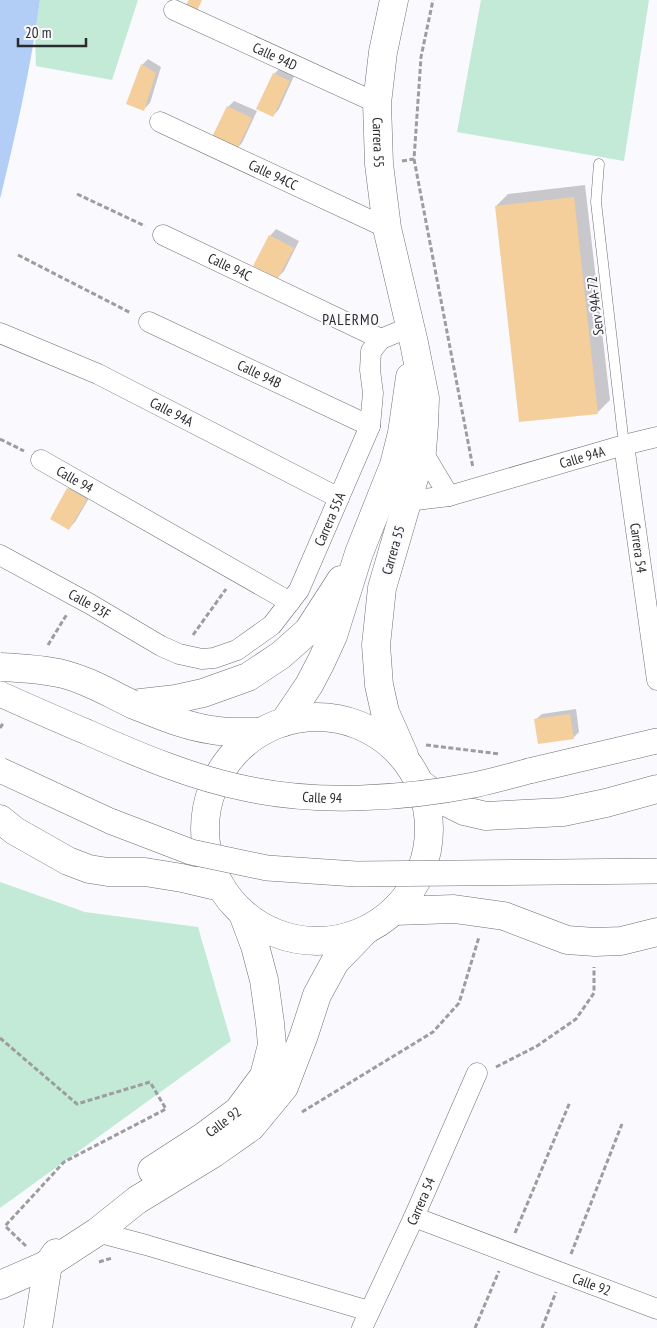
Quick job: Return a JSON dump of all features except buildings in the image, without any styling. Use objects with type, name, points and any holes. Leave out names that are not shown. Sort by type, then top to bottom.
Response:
[{"type":"main road","name":"Carrera 55","points":[[394,0],[383,52],[377,104],[379,164],[387,228],[425,398],[422,451],[382,588],[376,645],[379,685],[385,712],[415,750]]},
{"type":"main road","name":"Carrera 55","points":[[284,722],[309,685],[333,636],[359,553],[394,465],[405,416],[412,335]]},
{"type":"main road","points":[[168,709],[203,693],[248,677],[281,655],[308,631],[359,553]]},
{"type":"main road","points":[[0,667],[25,668],[64,674],[132,704],[168,709],[194,727],[214,731],[258,732]]},
{"type":"main road","points":[[320,716],[351,721],[415,750],[430,818],[428,852],[416,884],[395,911],[366,930],[335,940],[302,940],[271,931],[243,914],[220,886],[207,854],[204,819],[210,793],[231,755],[258,732],[284,722],[320,716]]},
{"type":"main road","points":[[422,785],[446,802],[464,810],[486,816],[563,812],[606,803],[657,788]]},
{"type":"main road","points":[[0,819],[15,831],[68,861],[89,869],[108,872],[145,872],[220,886]]},
{"type":"main road","points":[[395,911],[454,909],[504,916],[567,940],[621,942],[657,932]]},
{"type":"main road","name":"Calle 92","points":[[0,1285],[73,1230],[122,1189],[238,1112],[264,1076],[272,1045],[270,1023],[264,980],[256,946],[243,914]]},
{"type":"main road","name":"Calle 92","points":[[38,1256],[97,1232],[137,1200],[214,1153],[251,1127],[284,1087],[304,1035],[316,996],[335,962],[366,930]]},
{"type":"main road","points":[[38,1256],[38,1328]]},
{"type":"street","name":"Calle 94D","points":[[174,10],[377,104]]},
{"type":"street","name":"Calle 94CC","points":[[160,122],[387,228]]},
{"type":"street","name":"Calle 94C","points":[[163,235],[381,339]]},
{"type":"street","name":"Calle 94B","points":[[149,322],[370,426]]},
{"type":"street","name":"Calle 94A","points":[[0,334],[98,374],[339,498]]},
{"type":"street","points":[[381,339],[412,335]]},
{"type":"street","name":"Carrera 55A","points":[[179,654],[202,659],[214,658],[237,650],[272,625],[299,590],[370,426],[373,393],[370,370],[371,351],[381,339]]},
{"type":"street","name":"Calle 94A","points":[[408,500],[455,494],[657,437]]},
{"type":"street","name":"Carrera 54","points":[[624,445],[657,680]]},
{"type":"street","points":[[422,451],[455,494]]},
{"type":"street","name":"Calle 94","points":[[41,460],[290,602]]},
{"type":"street","name":"Calle 93F","points":[[0,555],[90,604],[161,646],[179,654]]},
{"type":"street","name":"Calle 94","points":[[0,694],[142,756],[248,790],[284,795],[378,798],[433,792],[475,785],[657,741]]},
{"type":"street","points":[[0,770],[110,821],[192,852],[267,868],[356,874],[657,871]]},
{"type":"street","name":"Carrera 54","points":[[365,1320],[414,1217],[477,1073]]},
{"type":"street","name":"Calle 92","points":[[414,1217],[657,1309]]},
{"type":"street","points":[[97,1232],[146,1245],[365,1320]]},
{"type":"lane","name":"Serv 94A-72","points":[[599,164],[596,202],[624,445]]},
{"type":"path","points":[[433,0],[421,56],[414,159],[473,469],[459,473],[455,494]]},
{"type":"path","points":[[379,164],[414,159]]},
{"type":"path","points":[[77,194],[163,235]]},
{"type":"path","points":[[18,256],[149,322]]},
{"type":"path","points":[[415,750],[509,755]]},
{"type":"path","points":[[302,1112],[433,1032],[460,1004],[480,933]]},
{"type":"path","points":[[477,1073],[492,1069],[537,1046],[576,1019],[594,993],[594,966]]},
{"type":"path","points":[[0,1038],[77,1104],[150,1082],[166,1109],[64,1162],[5,1226],[38,1256]]},
{"type":"path","points":[[474,1328],[570,1102]]},
{"type":"path","points":[[542,1328],[622,1124]]},
{"type":"path","points":[[91,1265],[114,1258]]},
{"type":"green space","points":[[40,0],[138,0],[112,80],[36,66],[35,34]]},
{"type":"green space","points":[[481,0],[649,0],[624,161],[457,132]]},
{"type":"green space","points":[[0,882],[85,912],[198,927],[231,1041],[0,1208]]},
{"type":"water","points":[[0,0],[40,0],[23,100],[0,199]]},
{"type":"district","name":"PALERMO","points":[[351,319]]}]
